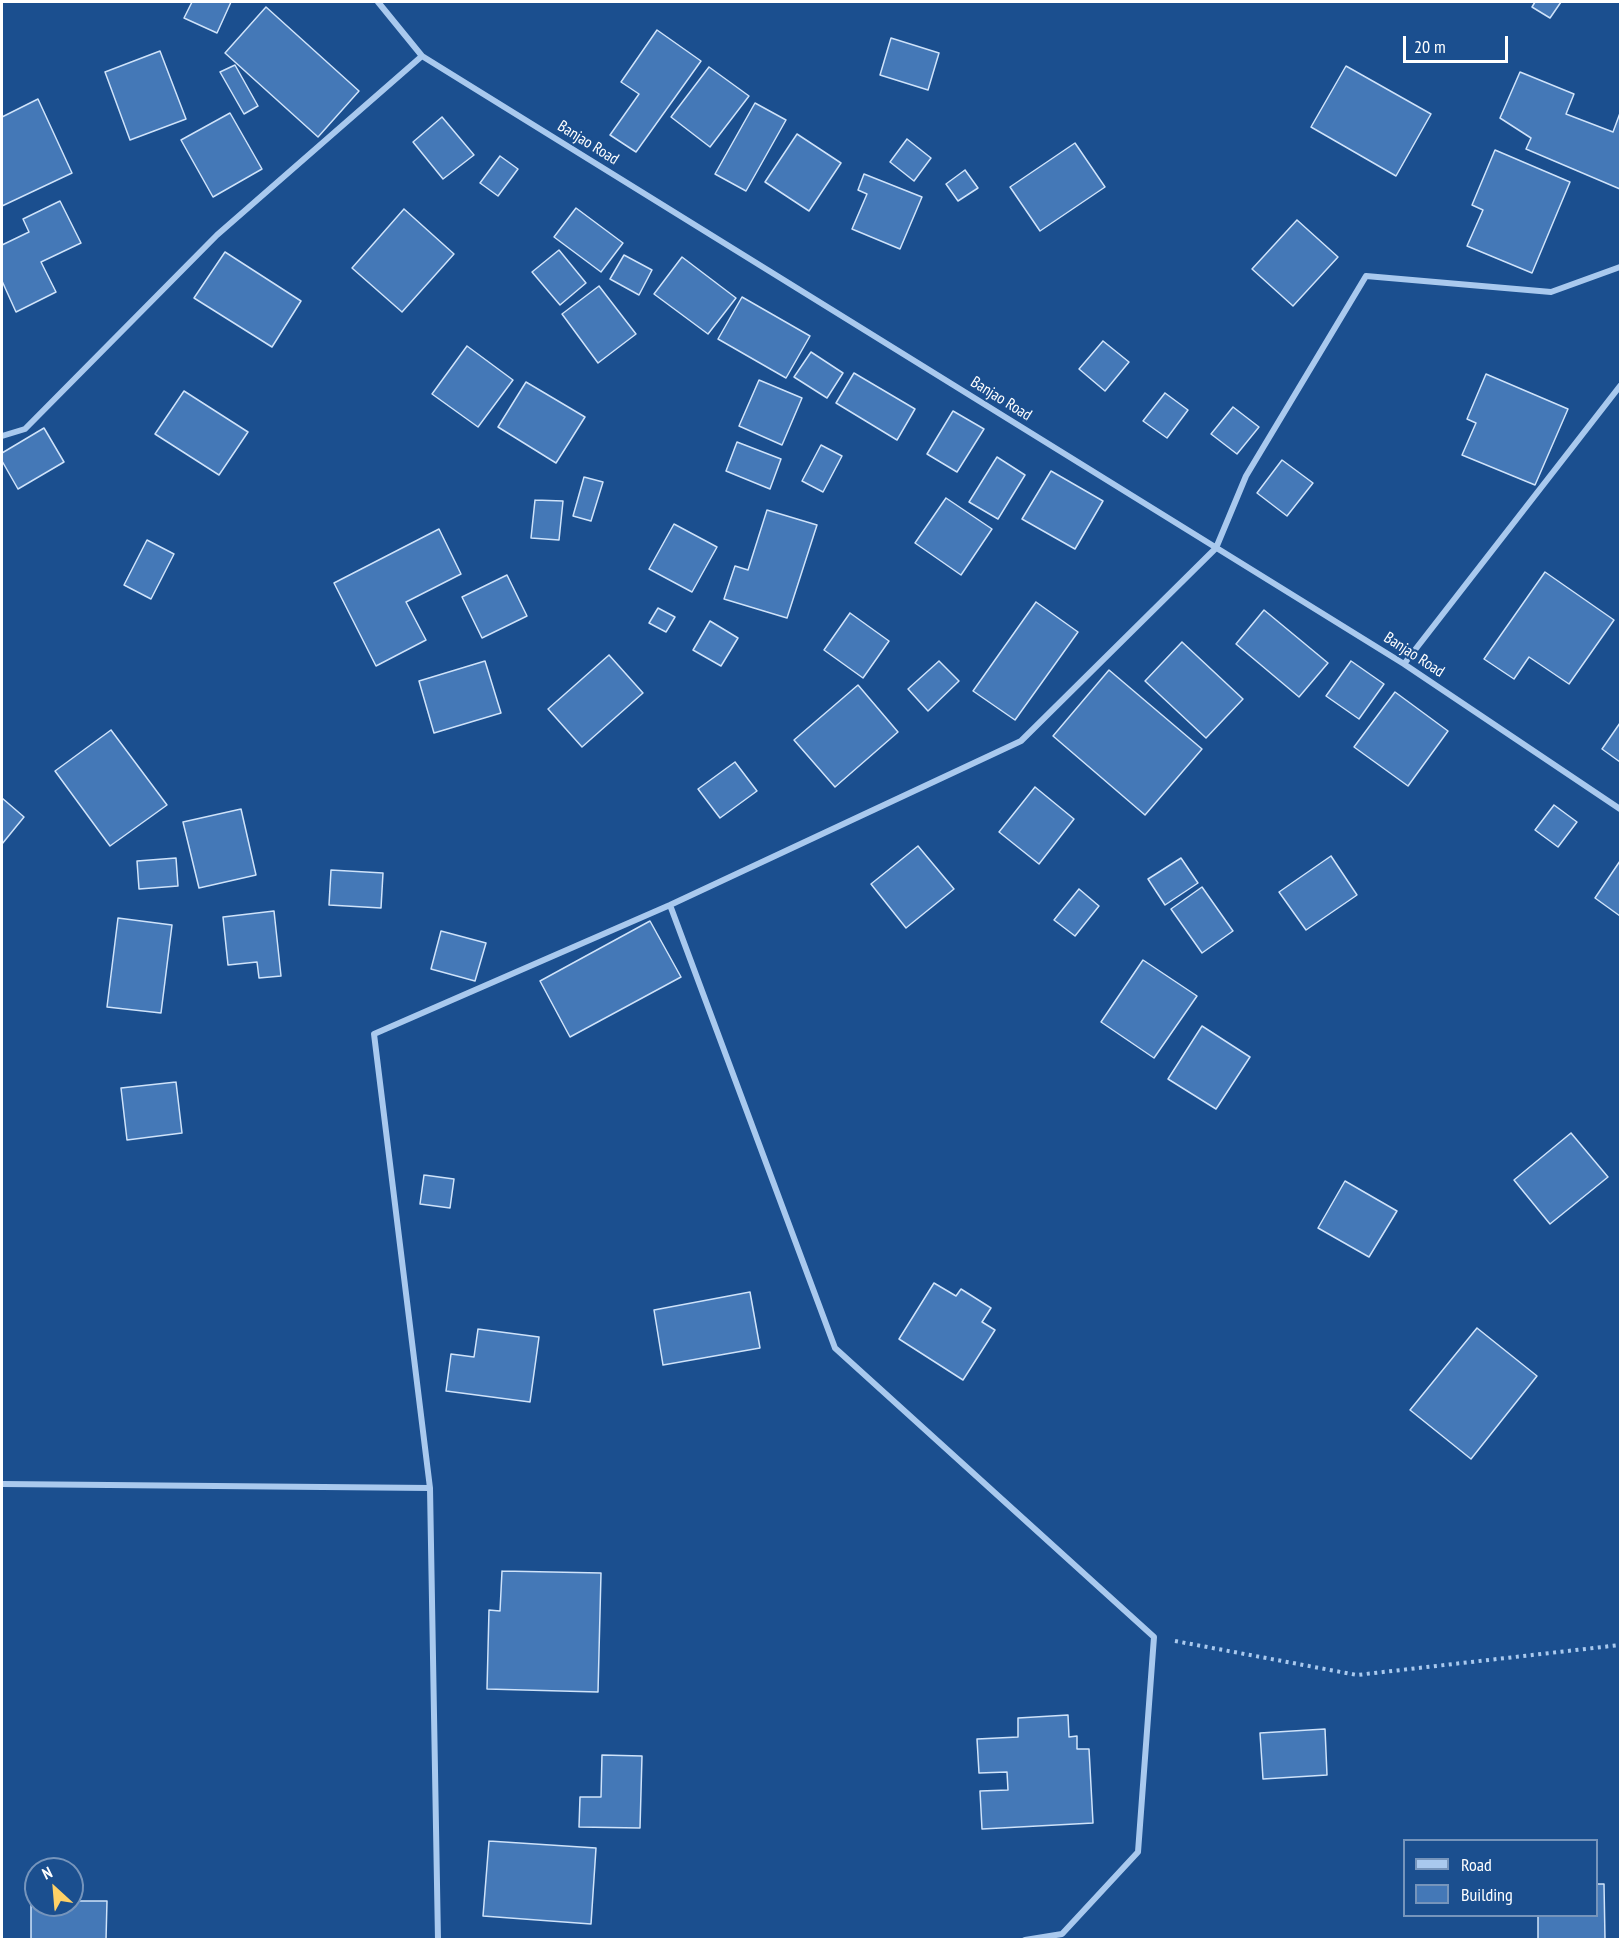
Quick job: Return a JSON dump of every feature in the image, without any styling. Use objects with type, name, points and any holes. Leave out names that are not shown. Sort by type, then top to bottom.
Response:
[{"type":"street","name":"Banjao Road","points":[[378,2],[422,56],[1404,664],[1620,809]]},
{"type":"street","points":[[2,436],[25,429],[217,235],[422,56]]},
{"type":"street","points":[[438,1940],[430,1488],[374,1034],[670,905],[1022,741],[1216,548],[1246,476],[1366,276],[1551,292],[1620,267]]},
{"type":"street","points":[[1404,664],[1620,386]]},
{"type":"street","points":[[670,905],[835,1348],[1154,1637],[1138,1852],[1062,1934],[1026,1940]]},
{"type":"street","points":[[2,1484],[430,1488]]},
{"type":"path","points":[[1154,1637],[1357,1675],[1620,1645]]},
{"type":"building","points":[[192,2],[231,2],[217,33],[184,18]]},
{"type":"building","points":[[1535,2],[1561,2],[1550,18],[1532,7]]},
{"type":"building","points":[[266,7],[359,91],[318,137],[225,53]]},
{"type":"building","points":[[657,30],[701,61],[636,152],[610,135],[639,94],[621,82]]},
{"type":"building","points":[[891,38],[939,53],[928,90],[880,75]]},
{"type":"building","points":[[160,51],[186,119],[130,140],[105,72]]},
{"type":"building","points":[[235,65],[258,106],[244,114],[220,72]]},
{"type":"building","points":[[1346,66],[1431,114],[1396,176],[1311,127]]},
{"type":"building","points":[[709,67],[749,96],[710,147],[671,117]]},
{"type":"building","points":[[1520,72],[1574,94],[1566,114],[1613,132],[1620,113],[1620,189],[1526,149],[1531,138],[1500,118]]},
{"type":"building","points":[[38,99],[72,173],[2,206],[2,117]]},
{"type":"building","points":[[755,103],[786,120],[746,191],[715,174]]},
{"type":"building","points":[[230,113],[262,169],[213,197],[181,140]]},
{"type":"building","points":[[442,117],[474,155],[443,179],[413,142]]},
{"type":"building","points":[[797,134],[841,163],[809,211],[765,182]]},
{"type":"building","points":[[907,139],[931,158],[914,181],[890,162]]},
{"type":"building","points":[[1075,143],[1105,187],[1040,231],[1010,187]]},
{"type":"building","points":[[1495,150],[1570,182],[1532,273],[1467,246],[1483,210],[1472,205]]},
{"type":"building","points":[[500,156],[518,169],[498,196],[480,183]]},
{"type":"building","points":[[965,170],[978,188],[958,201],[946,184]]},
{"type":"building","points":[[864,174],[922,197],[900,249],[852,229],[867,194],[858,190]]},
{"type":"building","points":[[60,201],[81,243],[41,262],[56,292],[16,312],[2,281],[2,245],[29,232],[23,219]]},
{"type":"building","points":[[576,208],[623,243],[601,272],[554,237]]},
{"type":"building","points":[[404,209],[454,254],[402,312],[352,268]]},
{"type":"building","points":[[1297,220],[1338,257],[1293,306],[1252,269]]},
{"type":"building","points":[[559,250],[586,283],[560,305],[532,272]]},
{"type":"building","points":[[225,252],[301,301],[272,347],[194,298]]},
{"type":"building","points":[[624,255],[652,270],[639,295],[610,279]]},
{"type":"building","points":[[682,257],[736,298],[708,334],[654,294]]},
{"type":"building","points":[[599,286],[636,334],[598,363],[562,314]]},
{"type":"building","points":[[742,297],[810,336],[786,378],[718,339]]},
{"type":"building","points":[[1103,341],[1129,362],[1105,391],[1079,369]]},
{"type":"building","points":[[467,346],[513,380],[478,427],[432,394]]},
{"type":"building","points":[[811,352],[843,373],[827,398],[794,377]]},
{"type":"building","points":[[854,373],[915,409],[897,440],[836,403]]},
{"type":"building","points":[[1486,374],[1568,409],[1535,485],[1462,455],[1476,423],[1467,419]]},
{"type":"building","points":[[759,380],[802,398],[782,445],[739,426]]},
{"type":"building","points":[[526,382],[585,417],[556,463],[498,427]]},
{"type":"building","points":[[184,391],[248,432],[219,475],[155,434]]},
{"type":"building","points":[[1165,393],[1188,410],[1167,438],[1143,421]]},
{"type":"building","points":[[1233,407],[1259,427],[1237,454],[1211,434]]},
{"type":"building","points":[[953,411],[984,429],[957,472],[927,454]]},
{"type":"building","points":[[44,428],[64,462],[18,489],[2,461],[2,453]]},
{"type":"building","points":[[737,442],[781,459],[770,489],[726,471]]},
{"type":"building","points":[[821,445],[842,456],[823,492],[802,481]]},
{"type":"building","points":[[997,457],[1025,475],[998,519],[969,502]]},
{"type":"building","points":[[1282,460],[1313,483],[1287,516],[1257,493]]},
{"type":"building","points":[[1051,471],[1103,501],[1075,549],[1022,519]]},
{"type":"building","points":[[584,477],[603,482],[591,521],[573,516]]},
{"type":"building","points":[[946,498],[992,529],[961,575],[915,543]]},
{"type":"building","points":[[535,500],[563,501],[559,540],[531,538]]},
{"type":"building","points":[[767,510],[817,525],[787,618],[724,599],[735,566],[748,570]]},
{"type":"building","points":[[674,524],[717,547],[692,592],[649,569]]},
{"type":"building","points":[[439,529],[461,574],[406,602],[426,640],[376,666],[334,583]]},
{"type":"building","points":[[147,540],[174,554],[151,599],[124,585]]},
{"type":"building","points":[[1545,572],[1614,620],[1569,684],[1529,657],[1514,679],[1484,659]]},
{"type":"building","points":[[507,575],[527,616],[482,638],[462,597]]},
{"type":"building","points":[[1036,602],[1078,632],[1015,720],[973,691]]},
{"type":"building","points":[[658,608],[675,617],[666,632],[649,623]]},
{"type":"building","points":[[1264,610],[1328,663],[1299,697],[1236,644]]},
{"type":"building","points":[[850,613],[889,641],[863,678],[824,650]]},
{"type":"building","points":[[710,621],[738,638],[721,666],[693,650]]},
{"type":"building","points":[[1182,642],[1243,699],[1206,738],[1145,681]]},
{"type":"building","points":[[609,655],[643,693],[582,747],[548,709]]},
{"type":"building","points":[[485,661],[501,713],[434,733],[419,681]]},
{"type":"building","points":[[939,661],[959,681],[928,711],[908,689]]},
{"type":"building","points":[[1351,661],[1384,684],[1359,719],[1326,696]]},
{"type":"building","points":[[1109,670],[1202,749],[1145,815],[1053,736]]},
{"type":"building","points":[[858,685],[898,732],[835,787],[794,740]]},
{"type":"building","points":[[1395,692],[1448,731],[1408,786],[1354,747]]},
{"type":"building","points":[[1620,723],[1620,762],[1602,749]]},
{"type":"building","points":[[111,730],[167,805],[110,846],[55,771]]},
{"type":"building","points":[[735,762],[757,791],[720,818],[698,789]]},
{"type":"building","points":[[1035,787],[1074,819],[1039,864],[999,832]]},
{"type":"building","points":[[2,798],[24,817],[2,844]]},
{"type":"building","points":[[1554,805],[1577,822],[1558,847],[1535,830]]},
{"type":"building","points":[[241,809],[256,875],[199,888],[183,822]]},
{"type":"building","points":[[918,846],[954,889],[906,928],[871,884]]},
{"type":"building","points":[[1331,856],[1357,895],[1306,930],[1279,892]]},
{"type":"building","points":[[176,858],[178,886],[139,889],[137,861]]},
{"type":"building","points":[[1181,858],[1198,883],[1165,905],[1148,879]]},
{"type":"building","points":[[1620,861],[1620,916],[1595,898]]},
{"type":"building","points":[[331,870],[383,873],[381,908],[329,905]]},
{"type":"building","points":[[1202,887],[1233,931],[1202,953],[1171,909]]},
{"type":"building","points":[[1079,889],[1099,906],[1075,936],[1054,920]]},
{"type":"building","points":[[274,911],[281,976],[259,978],[257,962],[228,965],[223,917]]},
{"type":"building","points":[[118,918],[172,925],[161,1013],[107,1007]]},
{"type":"building","points":[[650,921],[681,977],[570,1037],[540,981]]},
{"type":"building","points":[[441,931],[486,943],[475,981],[431,969]]},
{"type":"building","points":[[1143,960],[1197,996],[1154,1058],[1101,1022]]},
{"type":"building","points":[[1202,1026],[1250,1057],[1216,1109],[1168,1079]]},
{"type":"building","points":[[176,1082],[182,1133],[127,1140],[121,1088]]},
{"type":"building","points":[[1571,1133],[1608,1177],[1550,1224],[1514,1180]]},
{"type":"building","points":[[424,1175],[454,1179],[450,1208],[420,1204]]},
{"type":"building","points":[[1345,1181],[1397,1211],[1369,1257],[1318,1228]]},
{"type":"building","points":[[934,1283],[956,1296],[961,1289],[991,1308],[982,1322],[995,1330],[963,1380],[899,1339]]},
{"type":"building","points":[[750,1292],[760,1348],[663,1365],[654,1310]]},
{"type":"building","points":[[1477,1328],[1537,1376],[1471,1459],[1410,1410]]},
{"type":"building","points":[[478,1329],[539,1337],[530,1402],[446,1391],[451,1354],[474,1357]]},
{"type":"building","points":[[502,1571],[601,1573],[598,1692],[487,1689],[489,1610],[500,1611]]},
{"type":"building","points":[[1068,1715],[1069,1737],[1077,1736],[1077,1749],[1089,1749],[1093,1823],[982,1829],[980,1791],[1008,1790],[1007,1772],[979,1773],[977,1739],[1018,1737],[1018,1718]]},
{"type":"building","points":[[1325,1729],[1327,1775],[1263,1779],[1260,1733]]},
{"type":"building","points":[[602,1755],[642,1756],[640,1828],[579,1827],[580,1797],[601,1797]]},
{"type":"building","points":[[489,1841],[596,1848],[591,1924],[483,1916]]},
{"type":"building","points":[[1598,1884],[1604,1884],[1605,1939],[1538,1939],[1538,1917],[1598,1917]]},
{"type":"building","points":[[84,1901],[107,1901],[106,1940],[31,1940],[31,1917],[84,1917]]}]
